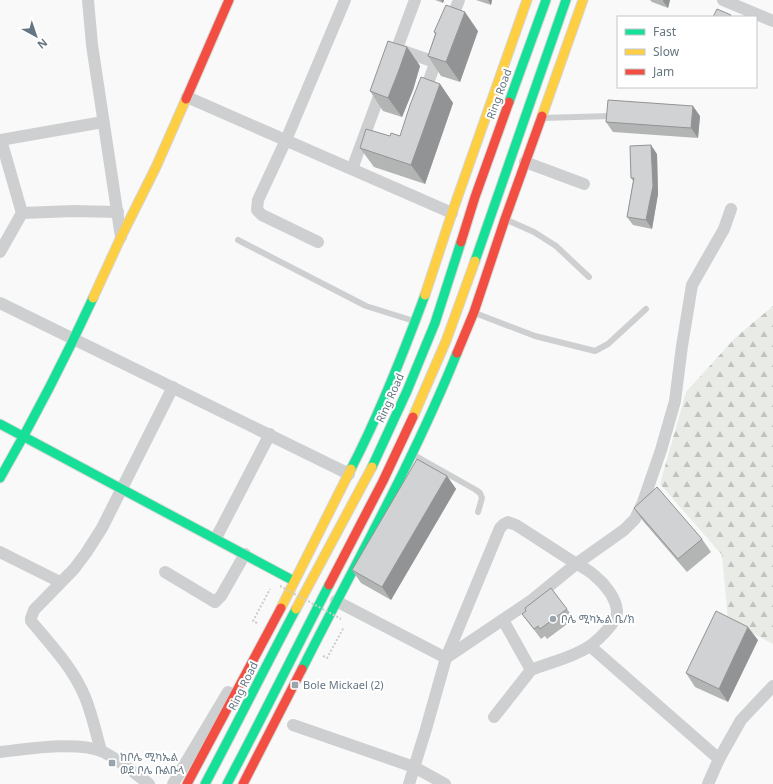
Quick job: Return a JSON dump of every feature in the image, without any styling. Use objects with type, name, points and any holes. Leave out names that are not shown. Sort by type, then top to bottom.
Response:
[{"type":"main road","points":[[0,478],[24,436],[74,339],[156,167],[229,0]]},
{"type":"main road","points":[[187,784],[269,631],[371,430],[433,272],[452,213],[527,0]]},
{"type":"main road","name":"Ring Road","points":[[205,784],[376,459],[407,391],[435,323],[475,197],[546,0]]},
{"type":"main road","points":[[227,784],[260,724],[283,674],[383,481],[411,421],[442,348],[469,278],[566,0]]},
{"type":"main road","points":[[243,784],[413,454],[451,368],[474,312],[540,118],[583,0]]},
{"type":"main road","points":[[0,424],[294,581]]},
{"type":"street","points":[[88,0],[92,45],[121,238]]},
{"type":"street","points":[[318,242],[262,215],[257,210],[258,200],[286,140],[345,0]]},
{"type":"street","points":[[420,105],[459,0]]},
{"type":"street","points":[[723,0],[748,5],[773,21]]},
{"type":"street","points":[[352,169],[387,76],[411,1]]},
{"type":"street","points":[[396,49],[435,62]]},
{"type":"street","points":[[187,97],[452,213]]},
{"type":"street","points":[[0,252],[22,213],[0,140],[103,122]]},
{"type":"street","points":[[525,162],[584,184]]},
{"type":"street","points":[[446,658],[532,600],[576,564],[624,530],[635,519],[643,502],[661,450],[675,401],[692,285],[724,229],[731,209]]},
{"type":"street","points":[[22,213],[74,211],[118,212]]},
{"type":"street","points":[[0,303],[349,474]]},
{"type":"street","points":[[101,751],[85,698],[76,679],[60,655],[31,621],[31,618],[34,610],[74,569],[102,528],[173,387]]},
{"type":"street","points":[[216,538],[270,434]]},
{"type":"street","points":[[409,784],[446,658],[500,528],[508,522],[516,525],[595,575],[607,587],[618,612],[615,621],[590,646],[567,658],[548,663],[531,670],[494,718]]},
{"type":"street","points":[[0,552],[60,582]]},
{"type":"street","points":[[165,572],[215,602],[220,599],[245,554]]},
{"type":"street","points":[[336,601],[446,658]]},
{"type":"street","points":[[503,620],[531,670]]},
{"type":"street","points":[[173,784],[237,675],[269,631]]},
{"type":"street","points":[[590,646],[719,759]]},
{"type":"street","points":[[708,784],[719,759],[741,720],[773,686]]},
{"type":"street","points":[[293,725],[414,767],[445,784]]},
{"type":"street","points":[[0,752],[73,746],[101,751],[114,758],[149,784]]},
{"type":"lane","points":[[540,118],[611,116]]},
{"type":"lane","points":[[505,219],[534,232],[556,246],[588,276]]},
{"type":"lane","points":[[238,240],[366,306],[415,321]]},
{"type":"lane","points":[[474,312],[508,327],[535,336],[595,351],[608,344],[646,309]]},
{"type":"lane","points":[[413,454],[480,493],[482,498],[478,512]]},
{"type":"path","points":[[280,586],[341,619]]},
{"type":"green space","points":[[773,306],[773,644],[728,620],[722,555],[660,484],[686,392],[736,337]]},
{"type":"building","points":[[446,5],[465,12],[446,62],[428,56],[436,33],[434,32]]},
{"type":"building","points":[[717,9],[731,15],[730,16],[714,16]]},
{"type":"building","points":[[388,41],[407,47],[388,98],[370,91]]},
{"type":"building","points":[[421,77],[440,84],[411,165],[360,148],[366,129],[390,136],[391,133],[400,136]]},
{"type":"building","points":[[608,100],[693,106],[691,128],[606,122]]},
{"type":"building","points":[[651,145],[653,186],[646,220],[627,217],[634,178],[631,178],[630,146]]},
{"type":"building","points":[[417,459],[447,476],[382,587],[352,570]]},
{"type":"building","points":[[657,487],[702,539],[678,559],[634,508]]},
{"type":"building","points":[[551,588],[567,609],[540,629],[538,626],[534,629],[522,614],[526,611],[525,608]]},
{"type":"building","points":[[716,611],[748,627],[719,689],[686,673]]},
{"type":"traffic: fast","points":[[509,102],[546,0]]},
{"type":"traffic: fast","points":[[475,261],[566,0]]},
{"type":"traffic: fast","points":[[372,467],[407,391],[435,323],[461,242]]},
{"type":"traffic: fast","points":[[351,469],[391,383],[425,295]]},
{"type":"traffic: fast","points":[[0,478],[49,389],[93,298]]},
{"type":"traffic: fast","points":[[302,669],[403,473],[422,434],[457,353]]},
{"type":"traffic: fast","points":[[0,424],[294,581]]},
{"type":"traffic: fast","points":[[227,784],[329,585]]},
{"type":"traffic: fast","points":[[205,784],[296,609]]},
{"type":"traffic: slow","points":[[425,295],[452,213],[527,0]]},
{"type":"traffic: slow","points":[[542,116],[583,0]]},
{"type":"traffic: slow","points":[[93,298],[121,237],[156,167],[186,99]]},
{"type":"traffic: slow","points":[[413,417],[446,341],[475,261]]},
{"type":"traffic: slow","points":[[296,609],[372,467]]},
{"type":"traffic: slow","points":[[281,608],[351,469]]},
{"type":"traffic: jam","points":[[186,99],[229,0]]},
{"type":"traffic: jam","points":[[461,242],[475,197],[509,102]]},
{"type":"traffic: jam","points":[[457,353],[474,312],[542,116]]},
{"type":"traffic: jam","points":[[329,585],[383,481],[413,417]]},
{"type":"traffic: jam","points":[[187,784],[281,608]]},
{"type":"traffic: jam","points":[[243,784],[302,669]]},
{"type":"place","name":"ቦሌ ሚካኤል ቤ/ክ","points":[[553,619]]},
{"type":"place","name":"Bole Mickael (2)","points":[[295,685]]},
{"type":"place","name":"ከቦሌ ሚካኤል ወደ ቦሌ ቡልቡላ","points":[[112,763]]}]
